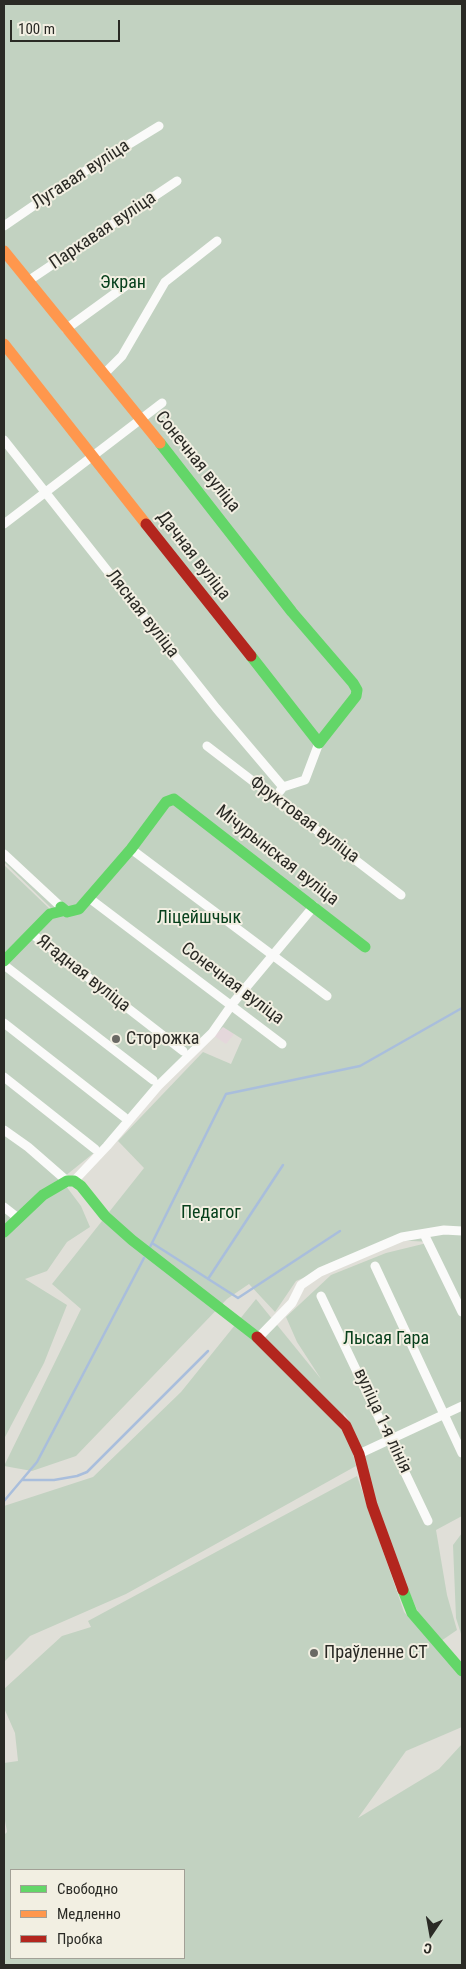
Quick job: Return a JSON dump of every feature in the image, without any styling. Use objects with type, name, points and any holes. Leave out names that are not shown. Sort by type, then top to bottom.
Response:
[{"type":"street","name":"Лугавая вуліца","points":[[4,226],[77,176],[159,126]]},
{"type":"street","name":"Паркавая вуліца","points":[[28,281],[177,181]]},
{"type":"street","points":[[104,374],[127,348],[165,282],[217,241]]},
{"type":"street","name":"Сонечная вуліца","points":[[4,251],[140,418],[292,612],[353,683],[357,690],[356,696],[319,743]]},
{"type":"street","points":[[66,328],[128,284]]},
{"type":"street","name":"Дачная вуліца","points":[[4,344],[319,743]]},
{"type":"street","points":[[5,522],[162,403]]},
{"type":"street","name":"Лясная вуліца","points":[[4,440],[216,708],[283,787]]},
{"type":"street","points":[[276,798],[283,787],[305,780],[319,743]]},
{"type":"street","name":"Фруктовая вуліца","points":[[207,746],[401,895]]},
{"type":"street","name":"Мічурынская вуліца","points":[[131,849],[166,802],[174,799],[365,947]]},
{"type":"street","points":[[4,854],[61,908],[67,912],[73,912],[79,910],[131,849],[326,996]]},
{"type":"street","name":"Сонечная вуліца","points":[[89,898],[221,997],[230,1007],[282,1044]]},
{"type":"street","points":[[4,1232],[43,1195],[70,1181],[107,1146],[158,1086],[212,1033],[230,1007],[314,906]]},
{"type":"street","points":[[61,908],[62,911],[50,914],[4,963],[153,1080]]},
{"type":"street","name":"Ягадная вуліца","points":[[31,933],[183,1051]]},
{"type":"street","points":[[4,1023],[124,1117]]},
{"type":"street","points":[[4,1077],[95,1148]]},
{"type":"street","points":[[4,1130],[70,1181],[81,1186],[105,1216],[132,1240],[258,1338],[346,1426],[359,1454],[372,1505],[412,1613],[462,1671]]},
{"type":"street","points":[[4,1207],[18,1218]]},
{"type":"street","points":[[258,1338],[292,1303],[301,1285],[308,1278],[402,1237],[444,1230],[462,1232]]},
{"type":"street","points":[[424,1234],[462,1312]]},
{"type":"street","points":[[375,1266],[462,1453]]},
{"type":"street","name":"вуліца 1-я лінія","points":[[321,1296],[428,1521]]},
{"type":"street","points":[[359,1454],[462,1406]]},
{"type":"shaded area","points":[[223,1027],[234,1034],[226,1044],[214,1036]]},
{"type":"green space","points":[[4,4],[462,4],[462,1516],[436,1530],[447,1595],[457,1630],[441,1641],[422,1621],[393,1556],[348,1419],[343,1412],[356,1466],[126,1594],[30,1636],[4,1662],[4,1506],[93,1477],[181,1392],[256,1299],[321,1379],[297,1342],[286,1317],[331,1275],[386,1253],[431,1242],[392,1240],[296,1281],[275,1312],[249,1284],[227,1299],[76,1456],[32,1471],[4,1466],[81,1309],[52,1284],[144,1168],[118,1141],[203,1052],[231,1064],[242,1039],[223,1027],[95,1152],[19,1213],[66,1186],[81,1206],[90,1227],[67,1242],[47,1271],[25,1279],[67,1305],[44,1363],[4,1439],[4,865],[54,913],[4,862]]},
{"type":"green space","points":[[357,1476],[404,1612],[462,1675],[462,1727],[406,1751],[358,1818],[439,1769],[462,1744],[462,1965],[4,1965],[4,1835],[7,1832],[4,1815],[4,1763],[18,1761],[15,1733],[4,1708],[4,1689],[62,1636],[91,1627],[88,1621]]},
{"type":"green space","points":[[462,1533],[462,1637],[456,1618],[453,1545]]},
{"type":"waterway","points":[[150,1247],[226,1094],[360,1066],[462,1008]]},
{"type":"waterway","points":[[208,1279],[283,1165]]},
{"type":"waterway","points":[[152,1243],[238,1298],[340,1231]]},
{"type":"waterway","points":[[4,1501],[37,1462],[144,1258]]},
{"type":"waterway","points":[[23,1480],[54,1480],[77,1476],[87,1472],[208,1351]]},
{"type":"traffic: fast","points":[[160,443],[292,612],[353,683],[357,690],[356,696],[319,743],[251,656]]},
{"type":"traffic: fast","points":[[4,961],[50,914],[62,911],[61,907],[67,912],[79,909],[131,849],[166,802],[174,799],[365,947]]},
{"type":"traffic: fast","points":[[4,1232],[43,1195],[67,1181],[74,1181],[81,1186],[105,1216],[132,1240],[257,1337]]},
{"type":"traffic: fast","points":[[403,1590],[412,1613],[462,1671]]},
{"type":"traffic: slow","points":[[4,251],[160,443]]},
{"type":"traffic: slow","points":[[4,344],[146,524]]},
{"type":"traffic: jam","points":[[146,524],[251,656]]},
{"type":"traffic: jam","points":[[257,1337],[346,1426],[359,1454],[372,1505],[403,1590]]},
{"type":"place","name":"Сторожка","points":[[116,1039]]},
{"type":"place","name":"Праўленне СТ","points":[[314,1653]]},
{"type":"park label","name":"Экран","points":[[123,283]]},
{"type":"park label","name":"Ліцейшчык","points":[[199,918]]},
{"type":"park label","name":"Педагог","points":[[211,1213]]},
{"type":"park label","name":"Лысая Гара","points":[[386,1339]]}]
